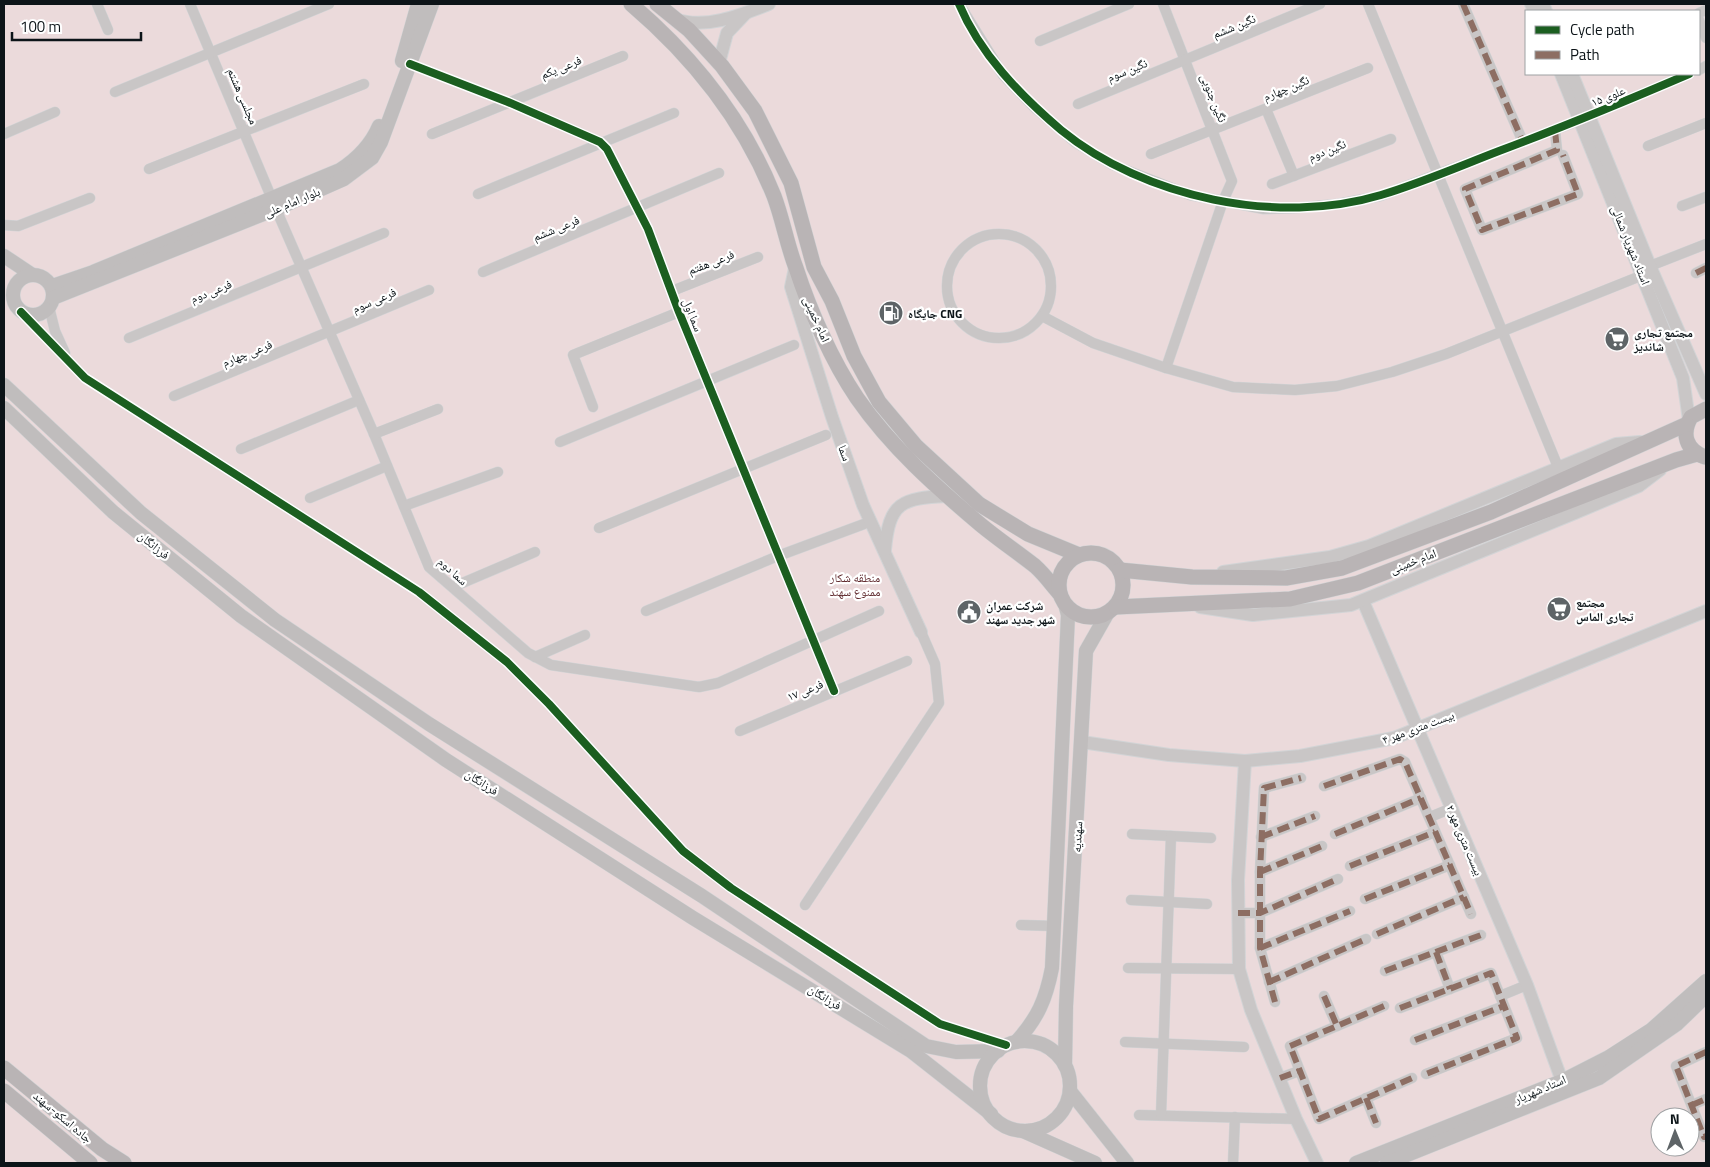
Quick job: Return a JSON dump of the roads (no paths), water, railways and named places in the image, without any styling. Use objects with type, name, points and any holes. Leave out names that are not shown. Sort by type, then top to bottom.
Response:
[{"type":"main road","name":"بلوار امام علی","points":[[406,63],[418,4]]},
{"type":"main road","name":"بلوار امام علی","points":[[51,297],[93,272],[274,204],[354,161],[376,134],[432,4]]},
{"type":"main road","name":"امام خمینی","points":[[631,4],[655,24],[706,78],[748,142],[774,196],[796,268],[827,343],[857,398],[918,471],[1036,568],[1062,599]]},
{"type":"main road","name":"امام خمینی","points":[[657,4],[689,30],[719,63],[755,111],[791,183],[814,266],[832,302],[854,356],[879,402],[916,446],[979,504],[1028,534],[1079,555]]},
{"type":"main road","points":[[4,256],[31,274],[40,275],[51,297],[41,314],[31,315],[21,312],[4,280]]},
{"type":"main road","points":[[12,297],[13,289],[17,282],[31,274]]},
{"type":"main road","name":"فرزانگان","points":[[4,385],[141,514],[275,620],[420,718],[702,896],[926,1046],[956,1052],[1007,1046]]},
{"type":"main road","name":"فرزانگان","points":[[4,408],[113,512],[242,616],[446,760],[693,918],[911,1051],[991,1114]]},
{"type":"main road","name":"امام خمینی","points":[[1120,570],[1192,577],[1286,578],[1342,568],[1491,512],[1650,442],[1688,422],[1696,413],[1706,409]]},
{"type":"main road","points":[[1688,422],[1687,441],[1702,456]]},
{"type":"main road","name":"امام خمینی","points":[[1111,610],[1290,599],[1358,582],[1672,461],[1702,456]]},
{"type":"main road","points":[[1098,553],[1107,556],[1120,570],[1124,589],[1111,610],[1088,618],[1079,615],[1062,599],[1059,585],[1064,567],[1079,555],[1098,553]]},
{"type":"main road","name":"سهندیه","points":[[1007,1046],[1032,1025],[1047,995],[1052,968],[1068,615],[1062,599]]},
{"type":"main road","name":"سهندیه","points":[[1066,1065],[1066,1006],[1086,651],[1111,610]]},
{"type":"main road","points":[[1062,739],[1082,742]]},
{"type":"main road","name":"استاد شهریار","points":[[1387,1163],[1565,1087],[1651,1030],[1706,981]]},
{"type":"main road","name":"استاد شهریار","points":[[1356,1163],[1565,1087],[1599,1078],[1645,1048],[1677,1024],[1706,996]]},
{"type":"main road","points":[[1022,1130],[1036,1129],[1054,1120],[1067,1104],[1070,1091],[1070,1078],[1066,1065],[1057,1054],[1045,1045],[1030,1041],[1007,1046],[984,1069],[981,1093],[991,1114],[1000,1122],[1095,1163]]},
{"type":"main road","name":"جاده اسکو-سهند","points":[[4,1068],[102,1149],[124,1163]]},
{"type":"main road","name":"جاده اسکو-سهند","points":[[4,1091],[90,1163]]},
{"type":"main road","points":[[1070,1091],[1127,1163]]},
{"type":"street","points":[[97,4],[108,30]]},
{"type":"street","name":"مجلسی هشتم","points":[[190,4],[274,204]]},
{"type":"street","points":[[115,92],[330,4]]},
{"type":"street","points":[[675,19],[685,22],[705,23],[746,13],[769,4]]},
{"type":"street","name":"علوی ۱۵","points":[[959,4],[1003,75],[1033,106],[1076,142],[1113,165],[1190,195],[1264,209],[1338,204],[1380,196],[1555,131],[1687,75]]},
{"type":"street","points":[[1040,41],[1129,4]]},
{"type":"street","name":"نگین جنوبی","points":[[1163,4],[1232,180],[1223,201],[1166,368]]},
{"type":"street","name":"نگین ششم","points":[[1185,59],[1320,4]]},
{"type":"street","points":[[1368,4],[1558,467]]},
{"type":"street","points":[[1463,4],[1523,142]]},
{"type":"street","points":[[719,63],[727,33],[746,13]]},
{"type":"street","points":[[1700,23],[1706,38]]},
{"type":"street","name":"فرعی یکم","points":[[508,102],[623,56]]},
{"type":"street","name":"نگین سوم","points":[[1078,104],[1185,59]]},
{"type":"street","points":[[406,63],[508,102],[600,142]]},
{"type":"street","name":"نگین چهارم","points":[[1151,154],[1368,68]]},
{"type":"street","name":"استاد شهریار شمالی","points":[[1562,75],[1585,118]]},
{"type":"street","name":"استاد شهریار شمالی","points":[[1572,75],[1585,118],[1646,270],[1683,378],[1688,422]]},
{"type":"street","points":[[149,169],[364,84]]},
{"type":"street","points":[[432,134],[508,102]]},
{"type":"street","points":[[1266,109],[1294,176]]},
{"type":"street","points":[[4,134],[55,112]]},
{"type":"street","points":[[478,194],[674,113]]},
{"type":"street","points":[[1648,146],[1706,123]]},
{"type":"street","points":[[1555,131],[1557,150],[1465,189],[1482,230],[1578,194],[1563,155]]},
{"type":"street","name":"نگین دوم","points":[[1272,184],[1391,139]]},
{"type":"street","name":"سما اول","points":[[600,142],[607,148],[638,208],[834,691]]},
{"type":"street","name":"فرعی ششم","points":[[483,272],[719,173]]},
{"type":"street","points":[[1682,206],[1706,197]]},
{"type":"street","points":[[4,225],[18,226],[90,198]]},
{"type":"street","name":"سما دوم","points":[[274,204],[374,434],[429,567],[535,657],[551,665],[699,688],[718,683],[879,611]]},
{"type":"street","points":[[302,267],[384,233]]},
{"type":"street","points":[[1007,235],[1029,244],[1041,255],[1051,278],[1051,294],[1042,316],[1030,328],[1008,338],[984,336],[969,329],[953,311],[948,295],[950,271],[957,256],[975,241],[990,236],[1007,235]]},
{"type":"street","points":[[1042,316],[1093,344],[1166,368],[1233,387],[1295,390],[1336,386],[1392,372],[1501,332],[1706,244]]},
{"type":"street","name":"فرعی هفتم","points":[[672,291],[758,257]]},
{"type":"street","name":"فرعی دوم","points":[[129,338],[302,267]]},
{"type":"street","name":"سما","points":[[796,268],[791,287],[832,417],[863,505],[921,632]]},
{"type":"street","points":[[1696,273],[1706,268]]},
{"type":"street","name":"استاد شهریار شمالی","points":[[1646,270],[1706,394]]},
{"type":"street","name":"فرعی سوم","points":[[330,332],[429,290]]},
{"type":"street","points":[[51,297],[55,331],[69,361]]},
{"type":"street","points":[[21,312],[85,378],[419,592],[468,630],[507,662],[549,704],[683,851],[732,888],[940,1024],[1007,1046]]},
{"type":"street","points":[[593,407],[573,354],[679,312]]},
{"type":"street","name":"فرعی چهارم","points":[[174,396],[330,332]]},
{"type":"street","points":[[560,442],[794,345]]},
{"type":"street","points":[[242,449],[359,400]]},
{"type":"street","points":[[374,434],[438,409]]},
{"type":"street","points":[[599,528],[826,435]]},
{"type":"street","points":[[1192,577],[1330,557],[1369,546],[1616,444],[1650,442]]},
{"type":"street","points":[[1183,605],[1253,616],[1295,613],[1351,605],[1639,486],[1672,461]]},
{"type":"street","points":[[310,498],[387,466]]},
{"type":"street","points":[[404,506],[498,472]]},
{"type":"street","points":[[885,550],[890,517],[908,501],[947,496]]},
{"type":"street","points":[[646,611],[778,556],[864,524]]},
{"type":"street","points":[[453,587],[535,552]]},
{"type":"street","name":"بیست متری مهر ۲","points":[[1362,601],[1527,986],[1565,1087]]},
{"type":"street","name":"بیست متری مهر ۴","points":[[1082,742],[1169,755],[1244,761],[1300,756],[1359,746],[1394,738],[1706,611]]},
{"type":"street","points":[[805,905],[938,703],[935,664],[921,632]]},
{"type":"street","points":[[535,657],[585,635]]},
{"type":"street","name":"فرعی ۱۷","points":[[740,730],[907,661]]},
{"type":"street","points":[[1324,786],[1400,759],[1405,762],[1472,914]]},
{"type":"street","points":[[1244,761],[1238,913],[1239,969],[1250,1010],[1296,1119],[1317,1163]]},
{"type":"street","points":[[1274,1002],[1260,948],[1260,872],[1264,788],[1301,778]]},
{"type":"street","points":[[1335,834],[1421,798]]},
{"type":"street","points":[[1430,817],[1452,808]]},
{"type":"street","points":[[1261,836],[1315,816]]},
{"type":"street","points":[[1350,866],[1436,832]]},
{"type":"street","points":[[1132,834],[1211,838]]},
{"type":"street","points":[[1161,1115],[1171,836]]},
{"type":"street","points":[[1260,872],[1322,846]]},
{"type":"street","points":[[1365,899],[1450,864]]},
{"type":"street","points":[[1238,913],[1260,913],[1338,879]]},
{"type":"street","points":[[1377,934],[1464,897]]},
{"type":"street","points":[[1131,900],[1207,904]]},
{"type":"street","points":[[1260,948],[1350,911]]},
{"type":"street","points":[[1021,924],[1054,926]]},
{"type":"street","points":[[1385,971],[1482,935]]},
{"type":"street","points":[[1269,982],[1366,939]]},
{"type":"street","points":[[1436,952],[1450,989]]},
{"type":"street","points":[[1128,968],[1166,970],[1239,969]]},
{"type":"street","points":[[1400,1008],[1491,973],[1517,1038],[1426,1074]]},
{"type":"street","points":[[1500,996],[1527,986]]},
{"type":"street","points":[[1324,996],[1337,1026]]},
{"type":"street","points":[[1384,1006],[1290,1046],[1319,1119],[1412,1078]]},
{"type":"street","points":[[1415,1040],[1504,1006]]},
{"type":"street","points":[[1125,1042],[1244,1047]]},
{"type":"street","points":[[1706,1052],[1676,1066],[1704,1137],[1706,1136]]},
{"type":"street","points":[[1280,1078],[1300,1071]]},
{"type":"street","points":[[1366,1098],[1376,1123]]},
{"type":"street","points":[[1692,1105],[1706,1099]]},
{"type":"street","points":[[1139,1115],[1296,1119]]},
{"type":"street","points":[[1233,1163],[1235,1117]]},
{"type":"place","name":"جایگاه CNG","points":[[891,313]]},
{"type":"place","name":"مجتمع تجاری شاندیز","points":[[1617,339]]},
{"type":"place","name":"مجتمع تجاری الماس","points":[[1559,609]]},
{"type":"place","name":"شرکت عمران شهر جدید سهند","points":[[969,612]]},
{"type":"park label","name":"منطقه شکار ممنوع سهند","points":[[855,584]]}]
